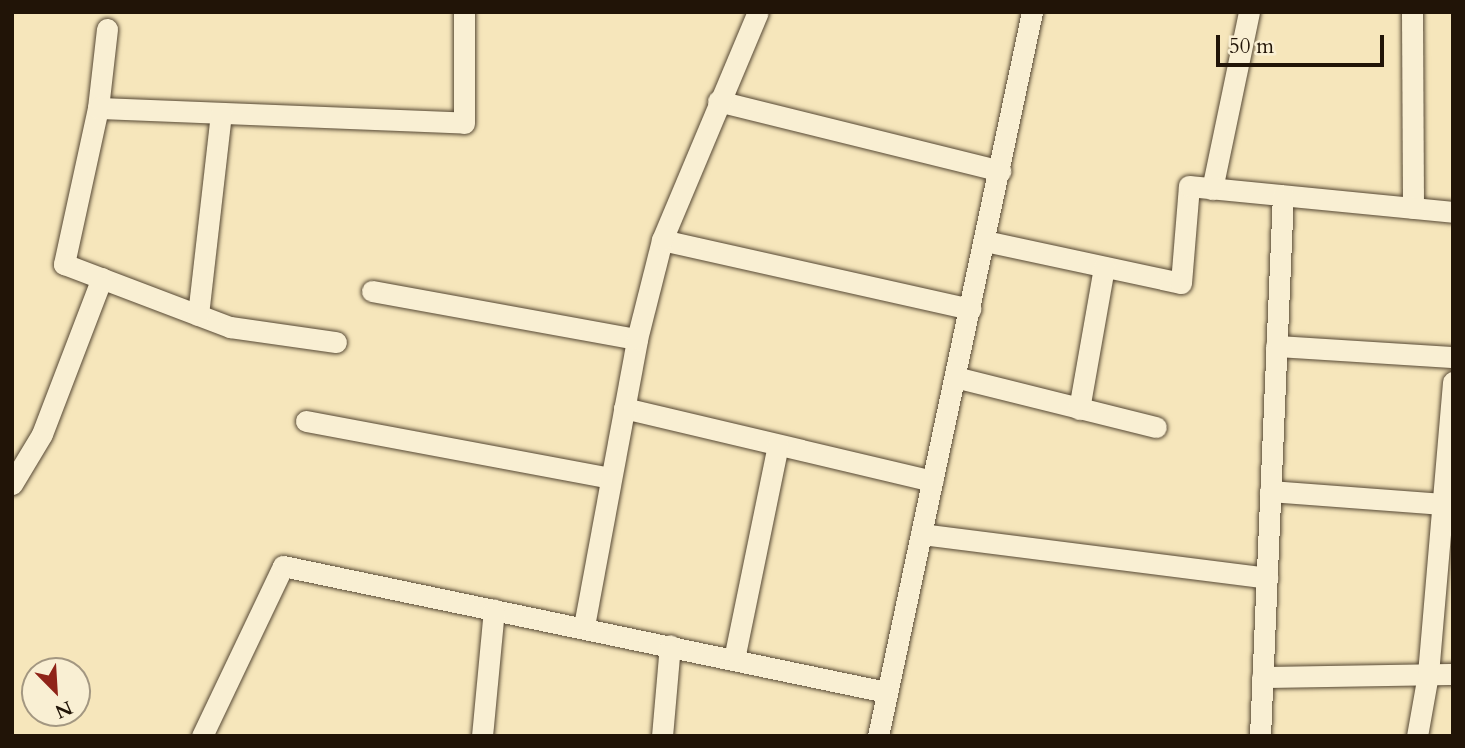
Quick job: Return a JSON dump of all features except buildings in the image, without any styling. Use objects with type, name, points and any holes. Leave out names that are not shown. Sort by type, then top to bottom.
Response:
[{"type":"street","points":[[99,108],[464,123],[464,12]]},
{"type":"street","points":[[584,626],[637,339],[662,240],[718,101],[758,12]]},
{"type":"street","points":[[878,736],[1032,12]]},
{"type":"street","points":[[1212,189],[1249,12]]},
{"type":"street","points":[[1412,12],[1413,208]]},
{"type":"street","points":[[107,29],[99,108],[64,264],[230,327],[336,342]]},
{"type":"street","points":[[718,101],[1000,171]]},
{"type":"street","points":[[198,314],[221,113]]},
{"type":"street","points":[[985,242],[1181,283],[1189,186],[1453,212]]},
{"type":"street","points":[[1260,736],[1283,195]]},
{"type":"street","points":[[662,240],[970,309]]},
{"type":"street","points":[[1079,409],[1104,267]]},
{"type":"street","points":[[12,484],[42,435],[102,278]]},
{"type":"street","points":[[372,291],[637,339]]},
{"type":"street","points":[[1276,346],[1453,356]]},
{"type":"street","points":[[955,377],[1156,426]]},
{"type":"street","points":[[1417,736],[1428,674],[1453,382]]},
{"type":"street","points":[[624,408],[932,481]]},
{"type":"street","points":[[306,421],[611,478]]},
{"type":"street","points":[[734,659],[778,445]]},
{"type":"street","points":[[1270,491],[1443,504]]},
{"type":"street","points":[[921,534],[1267,578]]},
{"type":"street","points":[[202,736],[283,566],[584,626],[886,692]]},
{"type":"street","points":[[482,736],[494,610]]},
{"type":"street","points":[[662,736],[670,645]]},
{"type":"street","points":[[1262,677],[1453,674]]}]
